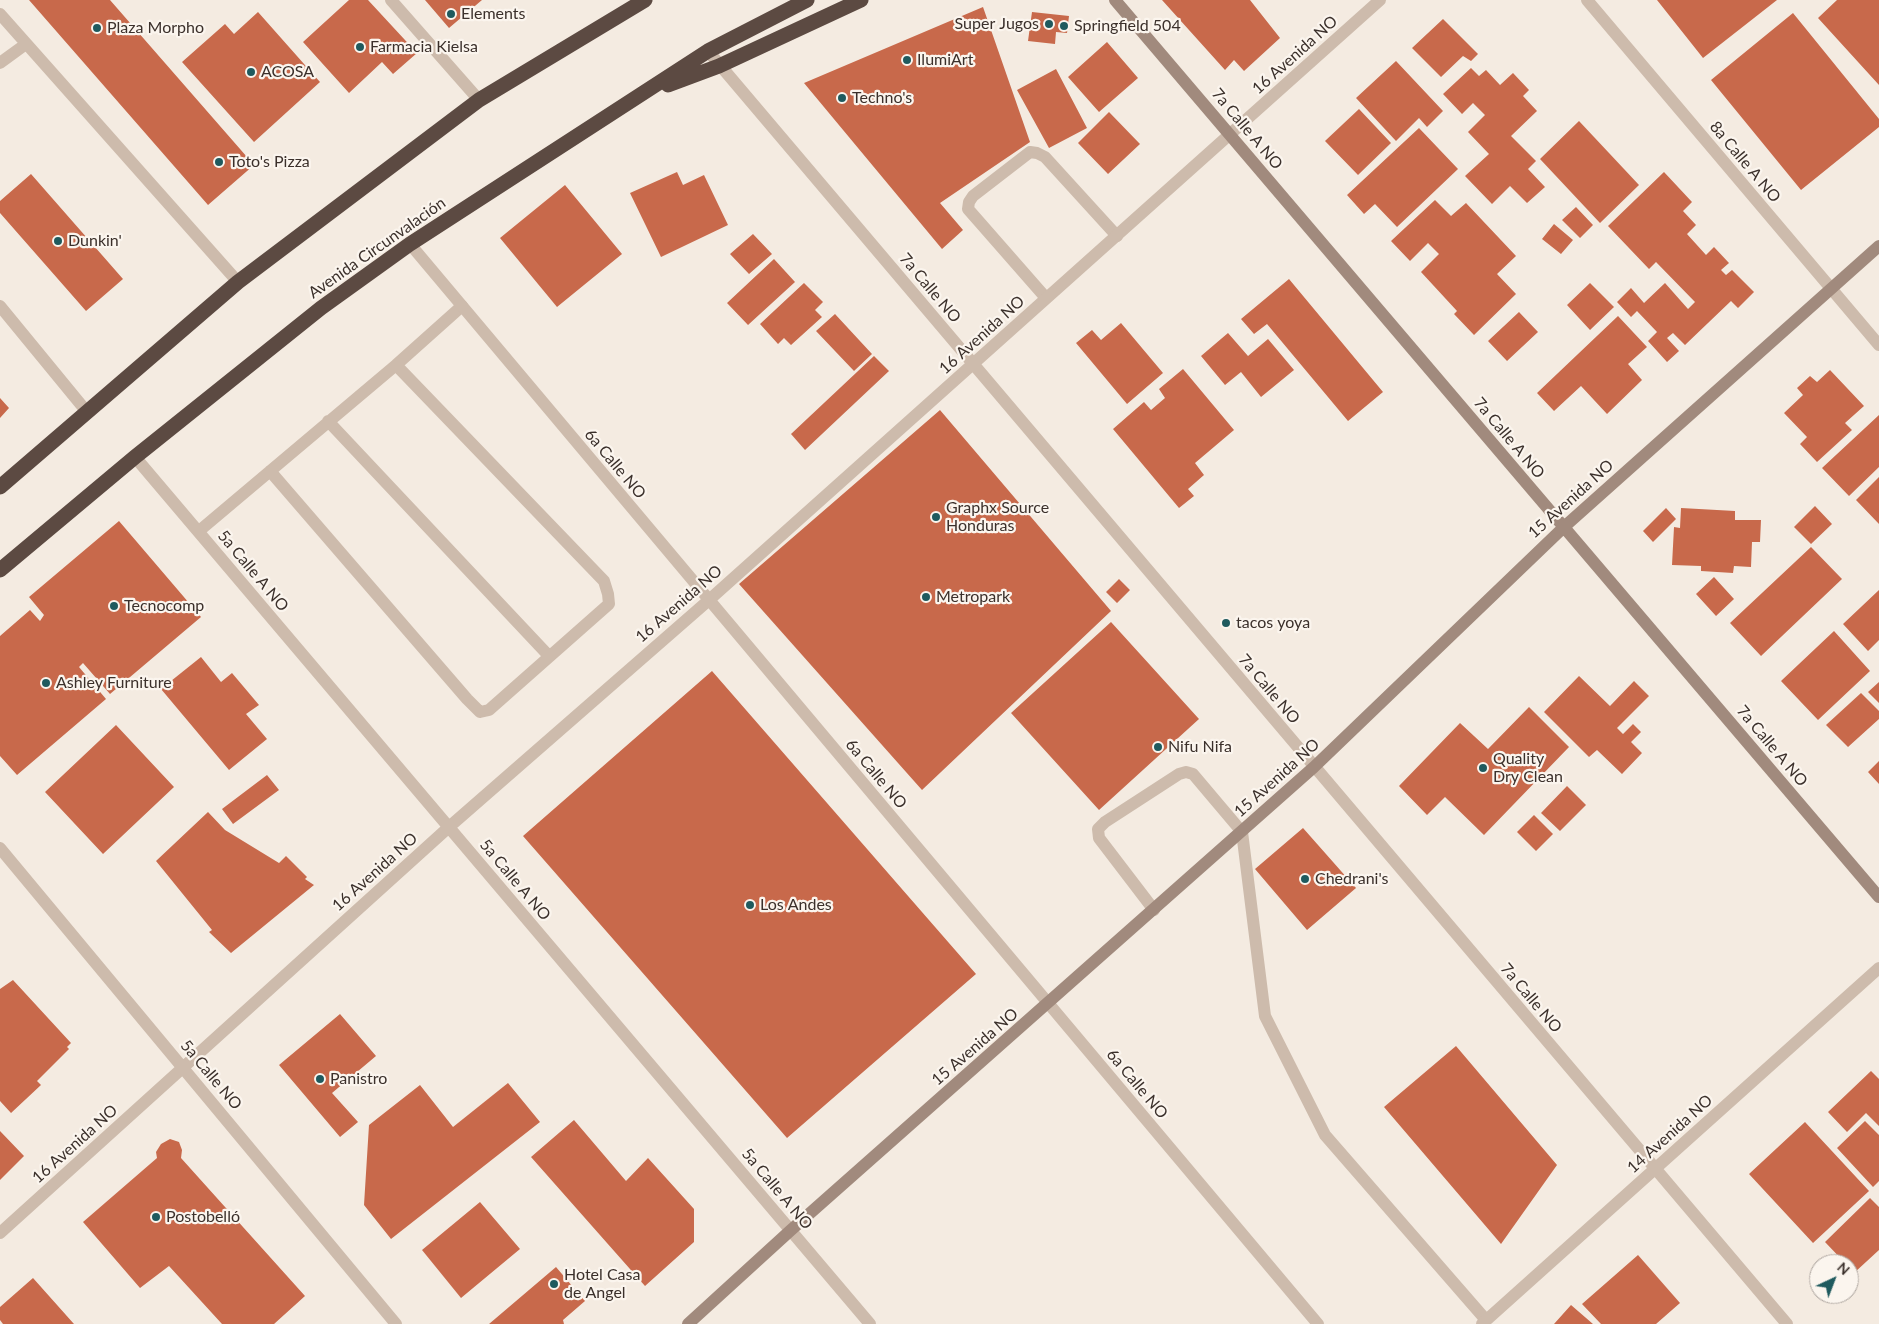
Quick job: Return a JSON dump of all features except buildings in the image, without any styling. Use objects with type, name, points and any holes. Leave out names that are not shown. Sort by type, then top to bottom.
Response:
[{"type":"highway","points":[[0,487],[238,282],[479,100],[645,0]]},
{"type":"highway","name":"Avenida Circunvalación","points":[[0,570],[135,457],[321,308],[410,244],[708,52],[807,0]]},
{"type":"highway","points":[[644,94],[719,66],[861,0]]},
{"type":"street","points":[[392,0],[479,100]]},
{"type":"street","name":"7a Calle A NO","points":[[1115,0],[1879,897]]},
{"type":"street","name":"16 Avenida NO","points":[[0,1233],[184,1069],[449,827],[709,600],[1380,0]]},
{"type":"street","name":"8a Calle A NO","points":[[1587,0],[1879,345]]},
{"type":"street","points":[[0,14],[238,282]]},
{"type":"street","points":[[0,63],[26,44]]},
{"type":"street","name":"7a Calle NO","points":[[708,52],[1787,1324]]},
{"type":"street","points":[[1046,298],[968,210],[969,202],[973,196],[1030,152],[1037,153],[1045,157],[1116,236]]},
{"type":"street","name":"6a Calle NO","points":[[410,244],[1318,1324]]},
{"type":"street","name":"15 Avenida NO","points":[[688,1324],[791,1230],[1314,767],[1564,527],[1879,246]]},
{"type":"street","points":[[0,306],[88,412]]},
{"type":"street","points":[[199,532],[396,365],[462,306]]},
{"type":"street","points":[[270,471],[480,712],[489,710],[609,604],[608,594],[604,581],[396,365]]},
{"type":"street","points":[[328,421],[549,656]]},
{"type":"street","name":"5a Calle A NO","points":[[135,457],[870,1324]]},
{"type":"street","points":[[1154,910],[1099,838],[1098,830],[1105,822],[1178,774],[1186,772],[1193,774],[1242,832],[1265,1016],[1325,1135],[1484,1322]]},
{"type":"street","name":"5a Calle NO","points":[[0,848],[396,1324]]},
{"type":"street","name":"14 Avenida NO","points":[[1484,1322],[1879,968]]},
{"type":"place","name":"Elements","points":[[451,14]]},
{"type":"place","name":"Super Jugos","points":[[1049,24]]},
{"type":"place","name":"Springfield 504","points":[[1064,26]]},
{"type":"place","name":"Plaza Morpho","points":[[97,28]]},
{"type":"place","name":"Farmacia Kielsa","points":[[360,47]]},
{"type":"place","name":"IlumiArt","points":[[907,60]]},
{"type":"place","name":"ACOSA","points":[[251,72]]},
{"type":"place","name":"Techno's","points":[[842,98]]},
{"type":"place","name":"Toto's Pizza","points":[[219,162]]},
{"type":"place","name":"Dunkin'","points":[[58,241]]},
{"type":"place","name":"Graphx Source Honduras","points":[[936,517]]},
{"type":"place","name":"Metropark","points":[[926,597]]},
{"type":"place","name":"Tecnocomp","points":[[114,606]]},
{"type":"place","name":"tacos yoya","points":[[1226,623]]},
{"type":"place","name":"Ashley Furniture","points":[[46,683]]},
{"type":"place","name":"Nifu Nifa","points":[[1158,747]]},
{"type":"place","name":"Quality Dry Clean","points":[[1483,768]]},
{"type":"place","name":"Chedrani's","points":[[1305,879]]},
{"type":"place","name":"Los Andes","points":[[750,905]]},
{"type":"place","name":"Panistro","points":[[320,1079]]},
{"type":"place","name":"Postobelló","points":[[156,1217]]},
{"type":"place","name":"Hotel Casa de Angel","points":[[554,1284]]}]
